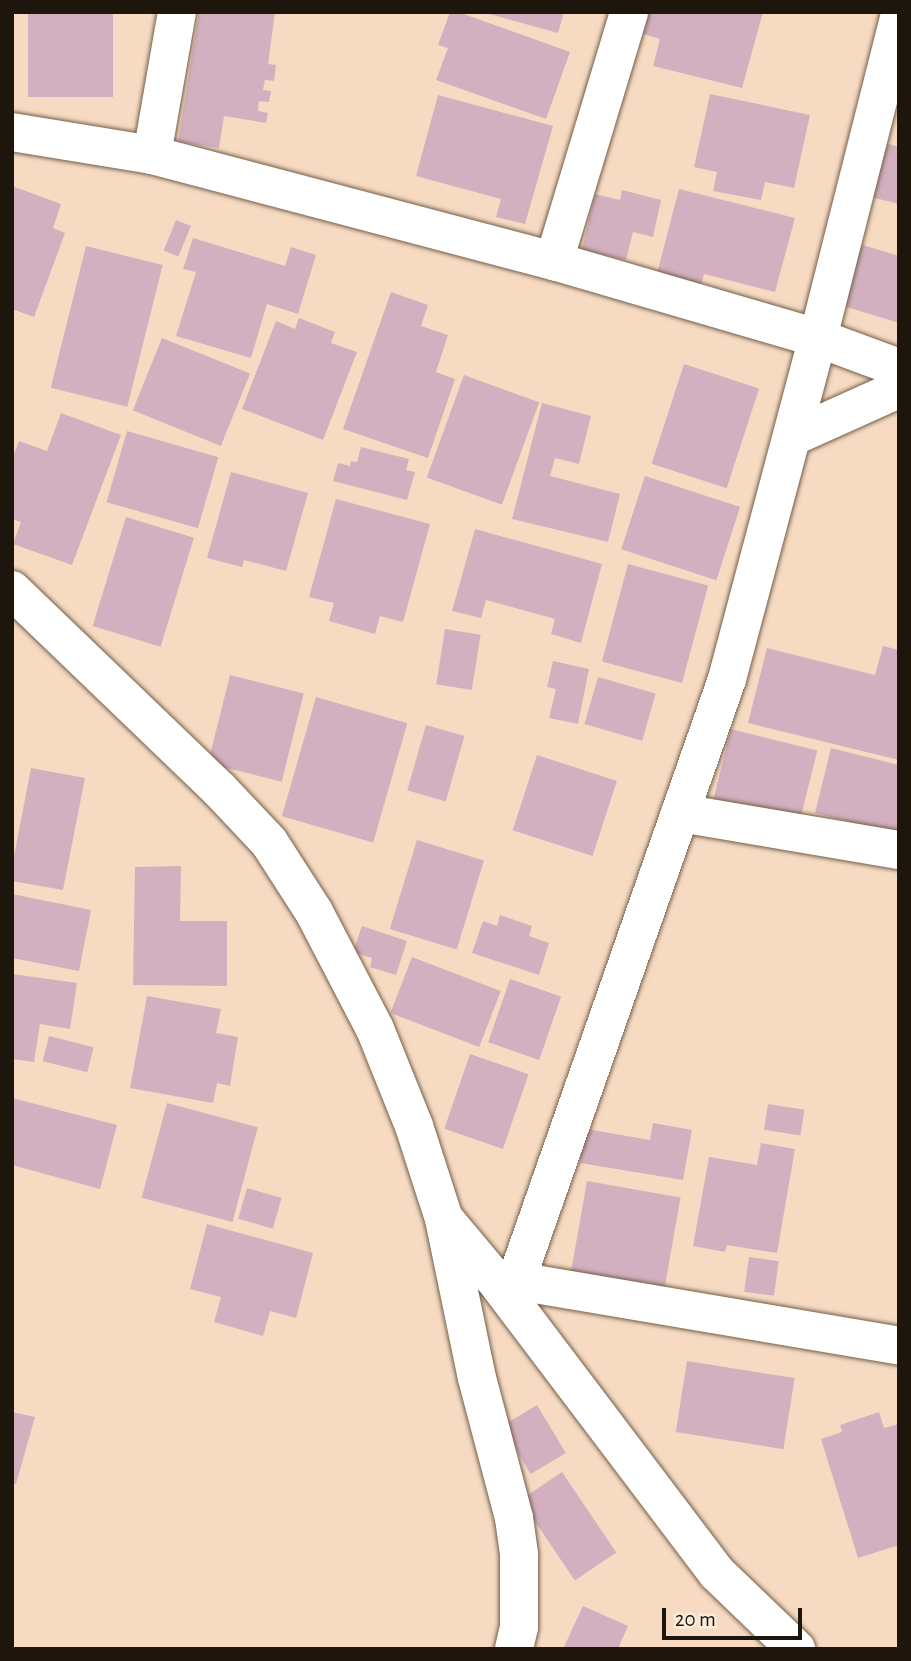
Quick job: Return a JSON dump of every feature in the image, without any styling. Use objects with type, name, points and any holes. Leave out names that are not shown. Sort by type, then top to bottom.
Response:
[{"type":"street","points":[[152,155],[177,12]]},
{"type":"street","points":[[554,261],[629,12]]},
{"type":"street","points":[[505,1279],[680,813],[727,679],[818,338],[899,18]]},
{"type":"street","points":[[12,132],[152,155],[554,261],[818,338],[899,368]]},
{"type":"street","points":[[792,437],[899,389]]},
{"type":"street","points":[[12,590],[219,789],[269,842],[314,912],[375,1029],[414,1126],[444,1219],[477,1378],[514,1518],[519,1579],[519,1628],[514,1649]]},
{"type":"street","points":[[680,813],[899,850]]},
{"type":"street","points":[[444,1219],[505,1279],[717,1573],[796,1649]]},
{"type":"street","points":[[505,1279],[899,1346]]},
{"type":"building","points":[[28,12],[113,12],[113,97],[28,97]]},
{"type":"building","points":[[199,12],[275,12],[268,64],[276,65],[274,81],[265,80],[263,90],[271,91],[269,102],[259,101],[258,111],[268,113],[266,123],[224,116],[219,148],[178,142]]},
{"type":"building","points":[[450,12],[458,12],[570,52],[546,119],[436,80],[448,48],[438,45]]},
{"type":"building","points":[[482,12],[564,12],[558,33]]},
{"type":"building","points":[[646,12],[763,12],[742,88],[653,66],[660,39],[640,33]]},
{"type":"building","points":[[710,94],[810,115],[794,188],[765,182],[761,200],[713,191],[717,172],[694,167]]},
{"type":"building","points":[[438,95],[553,126],[525,224],[496,217],[501,199],[416,176]]},
{"type":"building","points":[[885,143],[899,147],[899,204],[871,197]]},
{"type":"building","points":[[12,186],[61,204],[53,228],[65,233],[34,317],[12,309]]},
{"type":"building","points":[[679,189],[795,218],[775,292],[704,274],[698,296],[654,285]]},
{"type":"building","points":[[622,190],[661,200],[653,237],[633,232],[626,260],[582,250],[595,194],[620,200]]},
{"type":"building","points":[[176,220],[191,226],[178,257],[164,251]]},
{"type":"building","points":[[193,238],[285,266],[291,247],[316,255],[298,314],[267,304],[251,358],[176,336],[196,272],[183,269]]},
{"type":"building","points":[[856,243],[899,256],[899,323],[837,304]]},
{"type":"building","points":[[86,246],[163,265],[127,407],[51,388]]},
{"type":"building","points":[[391,292],[428,305],[421,326],[448,335],[436,372],[455,379],[428,458],[343,429]]},
{"type":"building","points":[[299,318],[335,332],[331,343],[357,352],[323,440],[242,409],[276,321],[295,329]]},
{"type":"building","points":[[162,338],[250,374],[221,446],[133,410]]},
{"type":"building","points":[[684,364],[759,388],[727,488],[652,464]]},
{"type":"building","points":[[464,375],[539,402],[502,505],[427,477]]},
{"type":"building","points":[[542,403],[591,416],[579,464],[555,458],[550,476],[620,494],[608,542],[512,519]]},
{"type":"building","points":[[61,413],[121,435],[72,565],[13,544],[21,522],[12,519],[12,459],[19,441],[47,451]]},
{"type":"building","points":[[127,431],[218,457],[198,528],[107,502]]},
{"type":"building","points":[[361,447],[409,459],[406,470],[415,472],[407,500],[333,481],[338,463],[350,466],[351,461],[357,462]]},
{"type":"building","points":[[231,472],[308,493],[286,571],[244,560],[242,567],[207,558]]},
{"type":"building","points":[[645,476],[740,507],[716,580],[621,549]]},
{"type":"building","points":[[336,499],[430,524],[403,622],[380,616],[375,634],[329,621],[334,603],[309,597]]},
{"type":"building","points":[[126,517],[194,538],[161,647],[93,626]]},
{"type":"building","points":[[475,529],[602,564],[581,643],[551,634],[555,619],[486,600],[481,618],[452,611]]},
{"type":"building","points":[[628,564],[708,585],[682,683],[602,662]]},
{"type":"building","points":[[445,629],[481,635],[472,690],[436,684]]},
{"type":"building","points":[[883,646],[899,650],[899,760],[748,723],[767,648],[875,675]]},
{"type":"building","points":[[553,661],[589,669],[578,724],[549,718],[556,689],[547,687]]},
{"type":"building","points":[[230,675],[304,693],[282,782],[208,763]]},
{"type":"building","points":[[598,677],[656,694],[642,741],[584,724]]},
{"type":"building","points":[[316,697],[407,723],[373,842],[282,816]]},
{"type":"building","points":[[426,725],[464,736],[446,801],[407,790]]},
{"type":"building","points":[[731,729],[817,751],[800,820],[714,799]]},
{"type":"building","points":[[831,748],[899,765],[899,834],[815,813]]},
{"type":"building","points":[[537,755],[617,781],[592,856],[513,830]]},
{"type":"building","points":[[31,768],[85,778],[63,890],[12,881],[12,866]]},
{"type":"building","points":[[417,840],[484,860],[457,949],[390,929]]},
{"type":"building","points":[[181,866],[180,921],[227,921],[227,986],[133,985],[135,867]]},
{"type":"building","points":[[12,894],[91,910],[79,971],[12,958]]},
{"type":"building","points":[[500,915],[532,926],[529,936],[549,943],[539,975],[472,953],[483,921],[497,926]]},
{"type":"building","points":[[362,926],[407,941],[396,975],[370,967],[372,958],[353,952]]},
{"type":"building","points":[[412,957],[501,991],[479,1047],[390,1013]]},
{"type":"building","points":[[12,974],[77,983],[70,1029],[40,1024],[34,1062],[12,1059]]},
{"type":"building","points":[[510,979],[561,997],[539,1060],[488,1042]]},
{"type":"building","points":[[147,996],[221,1009],[216,1033],[238,1037],[230,1086],[217,1083],[213,1103],[130,1088]]},
{"type":"building","points":[[49,1036],[94,1047],[87,1072],[43,1061]]},
{"type":"building","points":[[470,1054],[529,1074],[503,1149],[444,1129]]},
{"type":"building","points":[[12,1098],[117,1125],[100,1189],[12,1165]]},
{"type":"building","points":[[167,1103],[258,1127],[232,1222],[142,1198]]},
{"type":"building","points":[[768,1104],[805,1110],[800,1135],[764,1130]]},
{"type":"building","points":[[653,1123],[692,1130],[683,1180],[580,1163],[586,1129],[650,1140]]},
{"type":"building","points":[[761,1143],[795,1149],[777,1253],[727,1245],[725,1252],[693,1246],[709,1157],[757,1165]]},
{"type":"building","points":[[587,1181],[681,1197],[664,1291],[571,1275]]},
{"type":"building","points":[[247,1188],[282,1198],[273,1229],[238,1219]]},
{"type":"building","points":[[207,1224],[313,1253],[296,1318],[270,1311],[263,1336],[214,1322],[221,1297],[190,1289]]},
{"type":"building","points":[[749,1257],[779,1261],[774,1296],[744,1292]]},
{"type":"building","points":[[687,1361],[795,1378],[783,1449],[676,1432]]},
{"type":"building","points":[[537,1405],[566,1453],[531,1474],[502,1426]]},
{"type":"building","points":[[12,1412],[35,1417],[16,1484],[12,1483]]},
{"type":"building","points":[[879,1412],[884,1428],[899,1424],[899,1545],[858,1558],[821,1439],[842,1432],[840,1425]]},
{"type":"building","points":[[562,1472],[616,1552],[575,1580],[521,1500]]},
{"type":"building","points":[[583,1606],[628,1626],[618,1649],[563,1649]]}]
